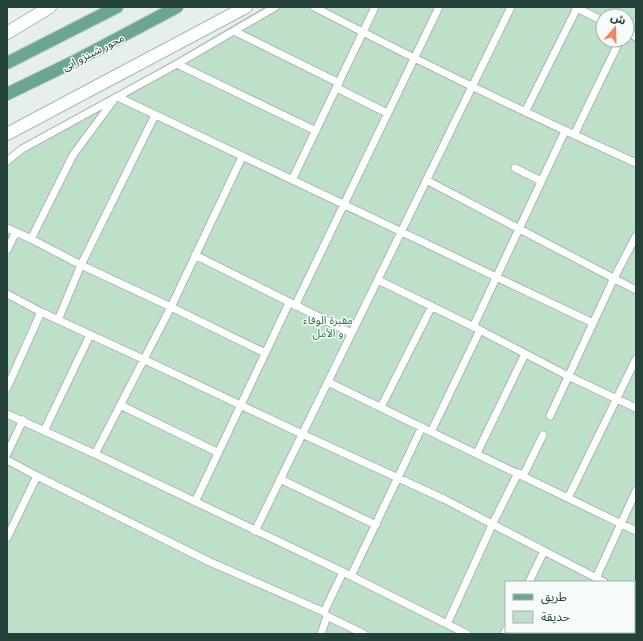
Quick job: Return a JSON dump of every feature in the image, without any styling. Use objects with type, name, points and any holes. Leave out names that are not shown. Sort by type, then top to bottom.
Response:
[{"type":"main road","points":[[7,63],[116,7]]},
{"type":"main road","name":"محور شينزو ابى","points":[[7,94],[75,61],[177,7]]},
{"type":"street","points":[[7,134],[246,7]]},
{"type":"street","points":[[7,33],[47,8]]},
{"type":"lane","points":[[7,161],[22,149],[177,64],[275,7]]},
{"type":"lane","points":[[314,7],[525,112],[636,163]]},
{"type":"lane","points":[[292,180],[364,33],[375,7]]},
{"type":"lane","points":[[195,502],[265,352],[292,304],[343,204],[439,7]]},
{"type":"lane","points":[[255,531],[511,7]]},
{"type":"lane","points":[[525,112],[580,8],[595,16]]},
{"type":"lane","points":[[234,31],[387,113]]},
{"type":"lane","points":[[574,135],[616,48]]},
{"type":"lane","points":[[177,64],[316,131]]},
{"type":"lane","points":[[116,98],[242,156],[593,323]]},
{"type":"lane","points":[[31,239],[73,155],[116,98]]},
{"type":"lane","points":[[58,320],[81,265],[155,115]]},
{"type":"lane","points":[[473,327],[518,228],[565,131]]},
{"type":"lane","points":[[95,454],[171,306],[242,156]]},
{"type":"lane","points":[[515,168],[541,181]]},
{"type":"lane","points":[[426,180],[636,290]]},
{"type":"lane","points":[[7,228],[81,265],[171,306],[265,352]]},
{"type":"lane","points":[[7,250],[16,232]]},
{"type":"lane","points":[[550,416],[614,278],[636,236]]},
{"type":"lane","points":[[195,255],[351,333]]},
{"type":"lane","points":[[378,280],[480,330],[568,376],[636,408]]},
{"type":"lane","points":[[7,294],[58,320],[444,499],[493,523],[602,581]]},
{"type":"lane","points":[[381,407],[432,306]]},
{"type":"lane","points":[[7,388],[42,312]]},
{"type":"lane","points":[[431,432],[480,330]]},
{"type":"lane","points":[[44,431],[90,335]]},
{"type":"lane","points":[[476,453],[525,354]]},
{"type":"lane","points":[[568,498],[636,359]]},
{"type":"lane","points":[[328,382],[636,531]]},
{"type":"lane","points":[[120,405],[218,452]]},
{"type":"lane","points":[[7,414],[23,420],[343,572],[467,634]]},
{"type":"lane","points":[[7,454],[23,420]]},
{"type":"lane","points":[[351,576],[422,427]]},
{"type":"lane","points":[[446,624],[493,523],[543,435]]},
{"type":"lane","points":[[7,460],[210,562],[326,614],[364,634]]},
{"type":"lane","points":[[7,538],[37,476]]},
{"type":"lane","points":[[280,479],[376,525]]},
{"type":"lane","points":[[596,578],[636,491]]},
{"type":"lane","points":[[529,581],[544,551]]},
{"type":"lane","points":[[321,634],[326,614],[343,572]]},
{"type":"green space","name":"مقبرة الوفاء و الأمل","points":[[264,7],[636,7],[636,634],[7,634],[7,159]]}]
